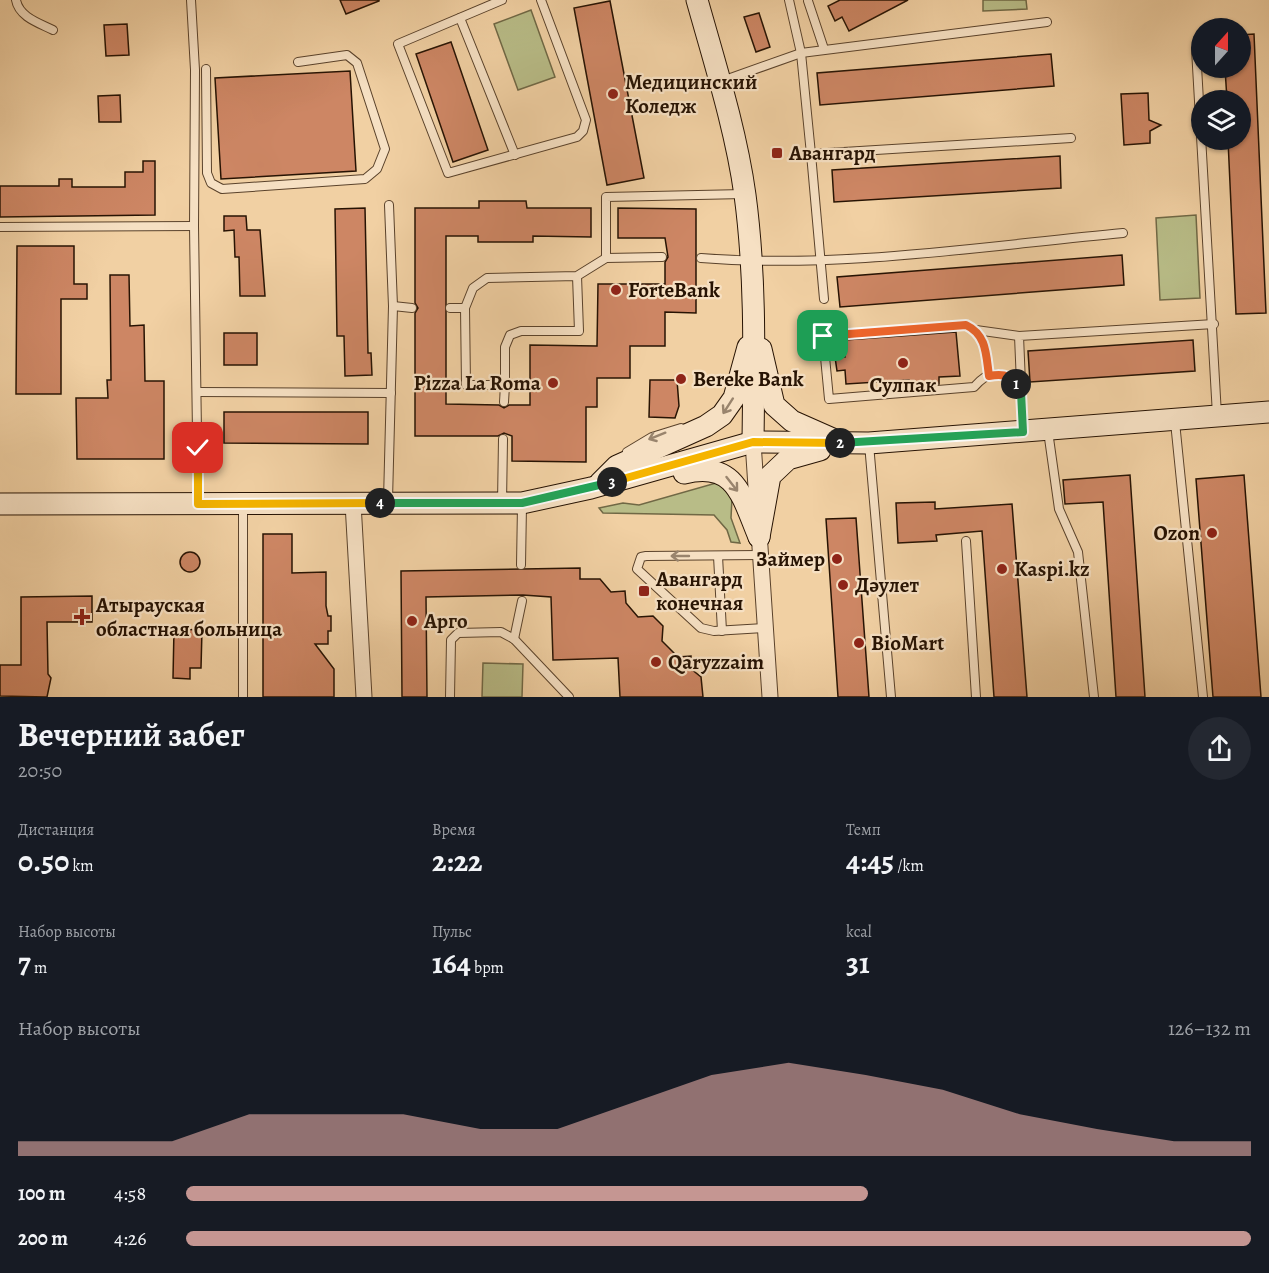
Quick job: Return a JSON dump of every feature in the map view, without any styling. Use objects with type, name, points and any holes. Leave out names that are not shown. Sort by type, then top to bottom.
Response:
[{"type":"street","points":[[698,0],[720,81],[745,194],[755,332],[753,442],[770,697]]},
{"type":"street","points":[[598,486],[617,466],[706,426],[722,415],[734,398],[744,356],[755,332]]},
{"type":"street","points":[[755,332],[768,371],[774,405],[792,421],[843,443]]},
{"type":"street","points":[[0,504],[512,503],[598,486],[753,442],[869,443],[1269,412]]},
{"type":"street","points":[[759,546],[770,476],[788,459],[843,443]]},
{"type":"street","points":[[598,486],[624,488],[704,468],[728,476],[741,495],[759,546]]},
{"type":"street","points":[[353,503],[364,697]]},
{"type":"lane","points":[[16,0],[17,7],[31,20],[53,30]]},
{"type":"lane","points":[[191,0],[195,70],[194,226],[198,504]]},
{"type":"lane","points":[[502,0],[398,44],[448,173],[577,137],[583,131],[586,120],[541,0]]},
{"type":"lane","points":[[789,0],[801,53],[824,299]]},
{"type":"lane","points":[[808,2],[824,49]]},
{"type":"lane","points":[[460,18],[515,155]]},
{"type":"lane","points":[[720,81],[801,53],[1047,22]]},
{"type":"lane","points":[[206,69],[207,173],[211,183],[222,189],[366,179],[377,169],[385,149],[357,63],[347,55],[298,62]]},
{"type":"lane","points":[[1198,78],[1214,324],[1217,417]]},
{"type":"lane","points":[[811,154],[1071,138]]},
{"type":"lane","points":[[606,258],[606,197],[745,194]]},
{"type":"lane","points":[[388,503],[393,306],[389,205]]},
{"type":"lane","points":[[0,227],[194,226]]},
{"type":"lane","points":[[701,258],[751,262],[821,261],[1123,233]]},
{"type":"lane","points":[[505,385],[466,385],[465,308],[473,288],[488,278],[577,276],[606,258],[662,257]]},
{"type":"lane","points":[[504,402],[505,347],[510,335],[521,331],[579,331],[577,276]]},
{"type":"lane","points":[[393,306],[412,308]]},
{"type":"lane","points":[[450,308],[465,308]]},
{"type":"lane","points":[[1021,392],[1012,378],[1000,374],[983,376],[974,387],[829,399],[823,336],[966,325],[976,330],[1019,336],[1214,324]]},
{"type":"lane","points":[[976,330],[984,340],[989,376]]},
{"type":"lane","points":[[1019,336],[1023,432]]},
{"type":"lane","points":[[197,392],[391,393]]},
{"type":"lane","points":[[1174,421],[1203,697]]},
{"type":"lane","points":[[1048,430],[1059,509],[1078,552],[1094,697]]},
{"type":"lane","points":[[503,438],[521,565]]},
{"type":"lane","points":[[869,443],[891,697]]},
{"type":"lane","points":[[243,503],[243,697]]},
{"type":"lane","points":[[966,541],[976,697]]},
{"type":"lane","points":[[759,546],[718,556],[646,556],[641,557],[637,569],[701,628],[722,631],[765,628]]},
{"type":"lane","points":[[718,556],[722,631]]},
{"type":"lane","points":[[514,639],[522,601]]},
{"type":"lane","points":[[450,697],[451,640],[458,633],[501,632],[514,639],[569,697]]},
{"type":"green space","points":[[983,0],[1026,0],[1027,9],[983,11]]},
{"type":"green space","points":[[531,10],[555,77],[518,90],[494,24]]},
{"type":"green space","points":[[1196,215],[1200,298],[1160,300],[1156,218]]},
{"type":"green space","points":[[716,483],[723,485],[732,498],[731,518],[740,543],[731,542],[727,530],[714,515],[603,513],[599,508],[623,503],[639,505]]},
{"type":"green space","points":[[483,663],[523,664],[522,697],[482,697]]},
{"type":"building","points":[[340,0],[379,0],[379,1],[346,14]]},
{"type":"building","points":[[840,0],[908,0],[849,31],[842,17],[835,21],[828,6]]},
{"type":"building","points":[[610,1],[644,178],[607,185],[574,8]]},
{"type":"building","points":[[759,13],[770,47],[756,52],[744,17]]},
{"type":"building","points":[[127,24],[129,55],[106,56],[104,25]]},
{"type":"building","points":[[1251,34],[1254,34],[1266,313],[1236,314],[1228,150],[1251,150],[1251,90],[1226,90],[1226,78],[1251,78]]},
{"type":"building","points":[[451,42],[488,150],[453,162],[416,54]]},
{"type":"building","points":[[1051,54],[1054,86],[820,105],[817,73]]},
{"type":"building","points":[[350,71],[356,171],[221,179],[215,78]]},
{"type":"building","points":[[1148,93],[1149,120],[1161,125],[1150,131],[1150,143],[1124,145],[1121,94]]},
{"type":"building","points":[[120,95],[121,122],[99,122],[98,96]]},
{"type":"building","points":[[1060,156],[1061,188],[834,202],[832,170]]},
{"type":"building","points":[[143,161],[155,161],[155,215],[0,217],[0,186],[59,186],[59,179],[72,179],[72,187],[125,187],[125,172],[143,172]]},
{"type":"building","points":[[479,201],[526,201],[527,208],[591,208],[591,237],[533,236],[533,242],[478,242],[478,236],[446,236],[446,404],[499,405],[504,408],[509,405],[530,405],[530,345],[597,346],[598,284],[665,284],[665,262],[668,257],[665,238],[618,238],[618,208],[696,209],[696,313],[665,312],[665,346],[630,346],[630,378],[597,378],[597,407],[586,407],[586,462],[512,461],[512,436],[504,433],[498,436],[415,436],[415,313],[418,308],[415,303],[415,208],[479,208]]},
{"type":"building","points":[[365,208],[368,353],[371,353],[372,375],[345,376],[344,336],[337,336],[335,209]]},
{"type":"building","points":[[224,216],[246,216],[247,230],[260,230],[265,296],[240,296],[239,257],[235,257],[234,230],[224,231]]},
{"type":"building","points":[[17,246],[74,246],[74,284],[87,284],[87,299],[61,299],[61,394],[16,394]]},
{"type":"building","points":[[1122,255],[1124,285],[840,307],[837,277]]},
{"type":"building","points":[[110,275],[129,275],[130,326],[144,325],[145,381],[164,381],[164,459],[77,459],[76,398],[108,398],[107,380],[111,380]]},
{"type":"building","points":[[956,332],[960,376],[939,377],[939,384],[909,386],[909,380],[846,384],[845,370],[837,371],[835,357],[845,357],[844,340]]},
{"type":"building","points":[[224,333],[257,333],[257,365],[224,365]]},
{"type":"building","points":[[1193,340],[1195,371],[1030,382],[1028,351]]},
{"type":"building","points":[[650,380],[677,380],[679,406],[675,418],[649,417]]},
{"type":"building","points":[[224,412],[368,412],[368,444],[224,443]]},
{"type":"building","points":[[1130,475],[1145,697],[1116,697],[1103,502],[1065,504],[1063,480]]},
{"type":"building","points":[[1244,475],[1261,697],[1213,697],[1196,479]]},
{"type":"building","points":[[935,502],[935,509],[1012,504],[1027,697],[994,697],[982,531],[936,535],[937,541],[898,543],[896,503]]},
{"type":"building","points":[[856,518],[869,697],[838,697],[826,519]]},
{"type":"building","points":[[263,534],[292,534],[292,573],[326,572],[326,606],[328,616],[331,616],[331,631],[328,631],[328,644],[315,644],[334,669],[334,697],[263,697]]},
{"type":"building","points":[[190,552],[197,555],[200,562],[197,569],[190,572],[183,569],[180,562],[183,555]]},
{"type":"building","points":[[580,568],[580,579],[600,579],[611,592],[625,591],[626,603],[638,617],[653,616],[663,626],[662,641],[678,657],[691,656],[691,669],[701,677],[703,697],[620,697],[618,658],[553,660],[551,597],[523,595],[426,597],[427,697],[402,697],[401,571]]},
{"type":"building","points":[[92,596],[92,622],[47,622],[48,674],[51,678],[47,697],[0,696],[0,665],[21,665],[21,597]]},
{"type":"building","points":[[174,629],[202,630],[201,668],[190,668],[190,679],[173,678]]},
{"type":"place","name":"Медицинский Коледж","points":[[613,94]]},
{"type":"place","name":"Авангард","points":[[777,153]]},
{"type":"place","name":"ForteBank","points":[[616,290]]},
{"type":"place","name":"Сулпак","points":[[903,363]]},
{"type":"place","name":"Bereke Bank","points":[[681,379]]},
{"type":"place","name":"Pizza La Roma","points":[[553,383]]},
{"type":"place","name":"Ozon","points":[[1212,533]]},
{"type":"place","name":"Займер","points":[[837,559]]},
{"type":"place","name":"Kaspi.kz","points":[[1002,569]]},
{"type":"place","name":"Дәулет","points":[[843,585]]},
{"type":"place","name":"Авангард конечная","points":[[644,591]]},
{"type":"place","name":"Атырауская областная больница","points":[[82,617]]},
{"type":"place","name":"Арго","points":[[412,621]]},
{"type":"place","name":"BioMart","points":[[859,643]]},
{"type":"place","name":"Qaryzzaim","points":[[656,662]]},
{"type":"route","points":[[198,448],[198,504],[522,503],[591,488],[753,442],[869,443],[1023,432],[1021,392],[1012,378],[1000,374],[989,376],[984,340],[976,330],[966,325],[823,336]]}]
